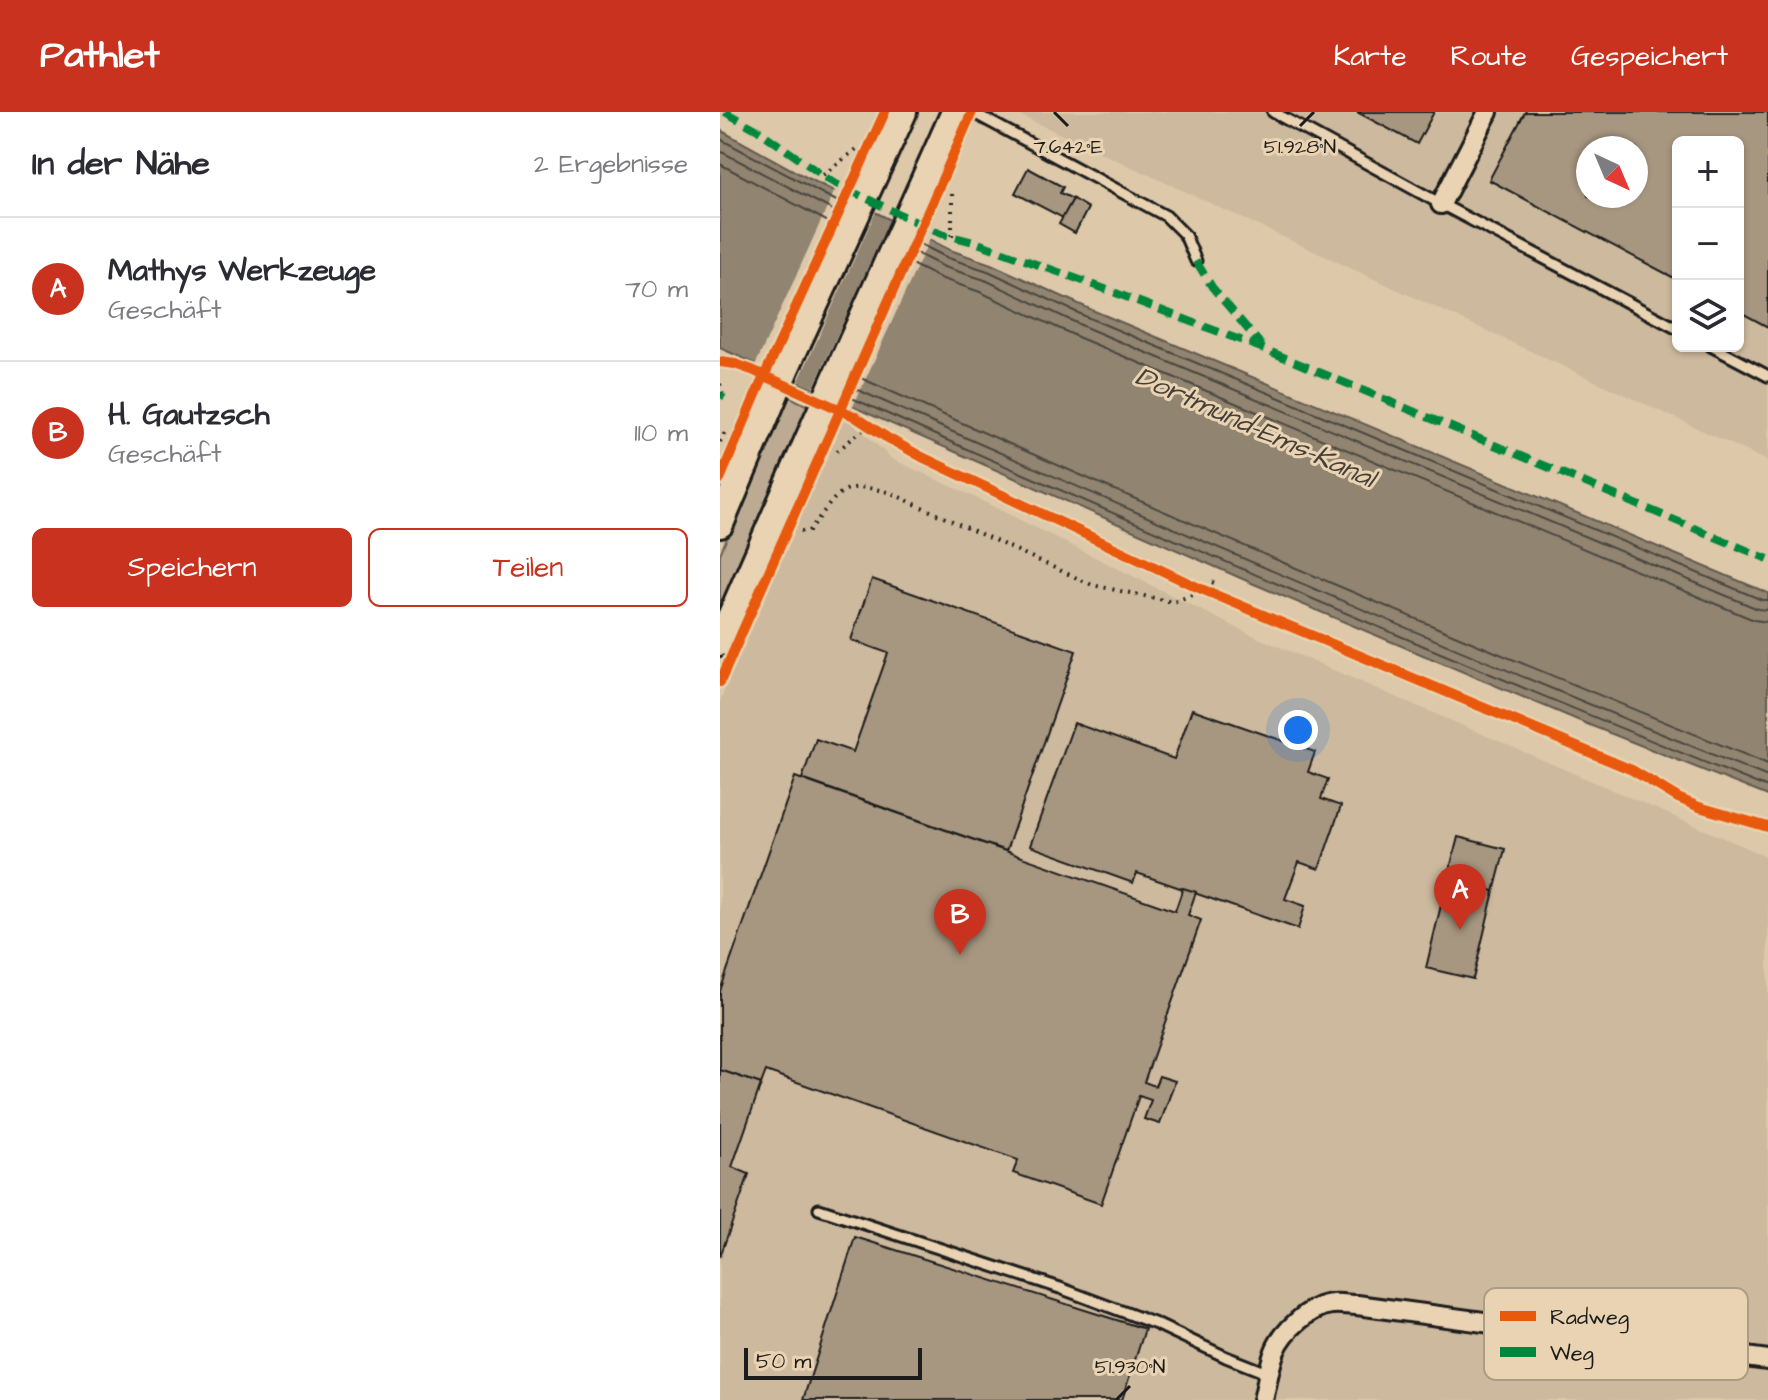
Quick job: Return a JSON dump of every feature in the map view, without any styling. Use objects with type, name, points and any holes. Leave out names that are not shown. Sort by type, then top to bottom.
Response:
[{"type":"main road","points":[[720,524],[772,399],[903,112]]},
{"type":"main road","points":[[720,642],[955,112]]},
{"type":"street","points":[[1441,204],[1488,112]]},
{"type":"street","points":[[1263,1400],[1275,1352],[1287,1334],[1310,1313],[1331,1304],[1484,1322]]},
{"type":"street","points":[[1748,1357],[1768,1360]]},
{"type":"lane","points":[[972,112],[1166,216],[1185,235],[1196,261]]},
{"type":"lane","points":[[1273,112],[1672,326]]},
{"type":"lane","points":[[1722,352],[1768,376]]},
{"type":"lane","points":[[819,1209],[1060,1288],[1156,1324],[1269,1374]]},
{"type":"path","points":[[823,175],[861,146]]},
{"type":"path","points":[[952,191],[952,236]]},
{"type":"path","points":[[720,384],[723,393]]},
{"type":"path","points":[[837,451],[869,425]]},
{"type":"path","points":[[720,442],[726,429]]},
{"type":"path","points":[[787,528],[808,532],[839,494],[848,488],[867,486],[891,493],[1092,585],[1173,602],[1192,595],[1199,588]]},
{"type":"path","points":[[1212,582],[1219,585]]},
{"type":"shaded area","points":[[1013,112],[1768,112],[1768,461]]},
{"type":"shaded area","points":[[788,396],[810,407],[720,609],[720,554]]},
{"type":"shaded area","points":[[843,418],[853,423],[892,459],[1245,632],[1768,857],[1768,1400],[720,1400],[720,701]]},
{"type":"water","name":"Dortmund-Ems-Kanal","points":[[720,130],[950,250],[991,264],[1092,310],[1768,593],[1768,796],[1254,584],[720,348]]},
{"type":"pier","points":[[836,188],[877,209],[796,387],[754,368]]},
{"type":"pier","points":[[891,216],[931,236],[851,411],[811,393]]},
{"type":"building","points":[[1357,112],[1434,112],[1417,144]]},
{"type":"building","points":[[1525,112],[1768,112],[1768,327],[1744,314],[1744,136],[1672,136],[1672,277],[1489,180]]},
{"type":"building","points":[[1028,168],[1063,187],[1060,193],[1073,199],[1063,218],[1015,193]]},
{"type":"building","points":[[1073,199],[1088,208],[1075,233],[1059,224]]},
{"type":"building","points":[[872,579],[1076,651],[1006,851],[802,779],[816,739],[853,752],[888,653],[851,640]]},
{"type":"building","points":[[1192,709],[1315,752],[1308,772],[1328,779],[1321,799],[1341,806],[1319,869],[1299,862],[1285,899],[1305,906],[1298,929],[1137,873],[1133,883],[1030,846],[1074,723],[1174,759]]},
{"type":"building","points":[[795,777],[1175,911],[1183,888],[1196,892],[1188,915],[1201,920],[1144,1082],[1155,1086],[1159,1076],[1175,1081],[1160,1124],[1144,1119],[1151,1100],[1139,1096],[1101,1204],[1013,1173],[1018,1160],[766,1071],[761,1084],[720,1070],[720,991]]},
{"type":"building","points":[[1458,837],[1505,849],[1494,892],[1447,880]]},
{"type":"building","points":[[1447,880],[1494,891],[1473,979],[1426,968]]},
{"type":"building","points":[[720,1070],[761,1084],[732,1167],[749,1174],[720,1257]]},
{"type":"building","points":[[855,1237],[1145,1329],[1122,1400],[803,1400]]},
{"type":"marked path","points":[[725,112],[758,130],[832,182],[939,233],[978,243],[1264,349],[1768,559]]},
{"type":"marked path","points":[[1196,261],[1212,287],[1262,346]]},
{"type":"marked path","points":[[720,398],[723,393]]},
{"type":"cycle path","points":[[720,479],[885,112]]},
{"type":"cycle path","points":[[720,682],[972,112]]},
{"type":"cycle path","points":[[720,362],[752,370],[854,416],[922,457],[1199,588],[1632,770],[1699,807],[1768,827]]},
{"type":"place","name":"Mathys Werkzeuge","points":[[1460,930]]},
{"type":"place","name":"H. Gautzsch","points":[[960,955]]}]
